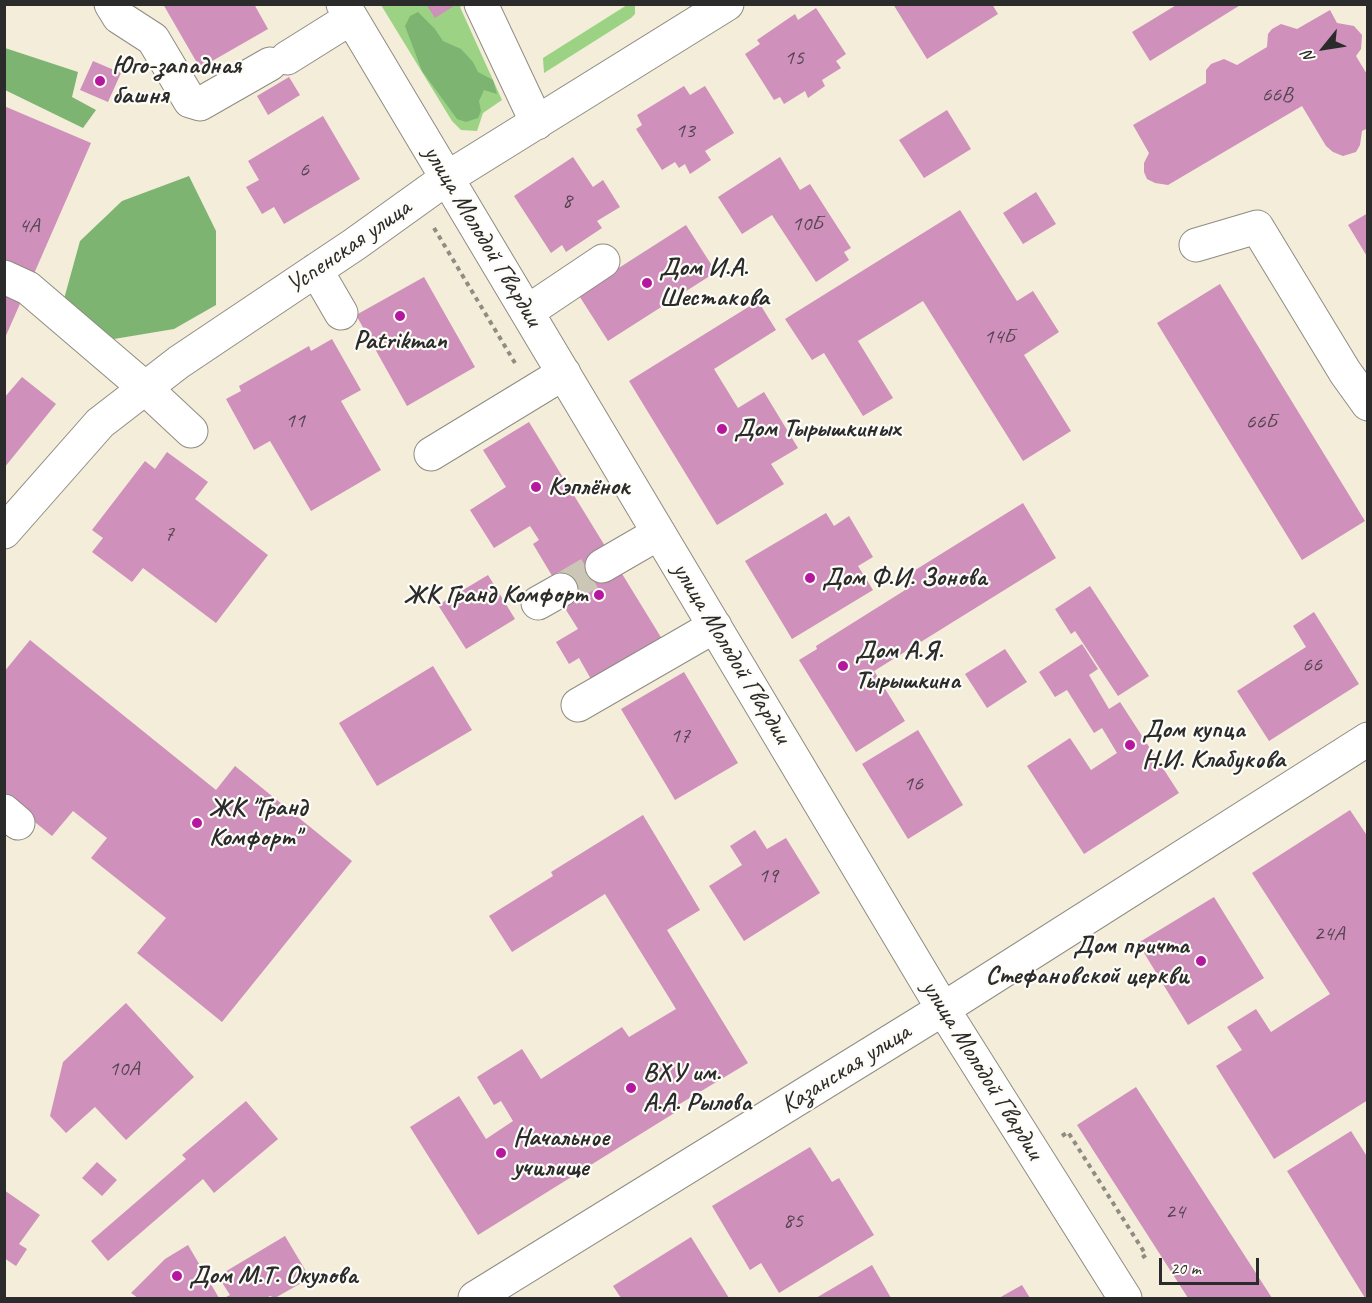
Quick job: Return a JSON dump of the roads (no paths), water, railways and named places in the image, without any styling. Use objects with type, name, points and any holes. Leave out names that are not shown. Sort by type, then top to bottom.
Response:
[{"type":"street","points":[[111,4],[119,17],[153,39],[190,101],[200,104],[278,61],[347,11]]},
{"type":"street","points":[[481,4],[537,123]]},
{"type":"street","name":"Успенская улица","points":[[4,532],[100,423],[145,388],[447,178],[727,4]]},
{"type":"street","name":"улица Молодой Гвардии","points":[[347,11],[943,1009],[1125,1299]]},
{"type":"street","points":[[1196,245],[1257,227],[1345,372],[1368,404]]},
{"type":"street","points":[[527,312],[603,261]]},
{"type":"street","points":[[316,270],[341,313]]},
{"type":"street","points":[[4,277],[28,288],[191,430]]},
{"type":"street","points":[[431,454],[564,374]]},
{"type":"street","points":[[602,566],[659,533]]},
{"type":"street","points":[[578,705],[715,626]]},
{"type":"street","name":"Казанская улица","points":[[475,1299],[943,1009],[1368,739]]},
{"type":"tunnel","points":[[561,590],[602,566]]},
{"type":"place","name":"Юго-западная башня","points":[[100,81]]},
{"type":"place","name":"Дом И.А. Шестакова","points":[[647,283]]},
{"type":"place","name":"Patrikman","points":[[400,316]]},
{"type":"place","name":"Дом Тырышкиных","points":[[722,429]]},
{"type":"place","name":"Кэплёнок","points":[[536,487]]},
{"type":"place","name":"Дом Ф.И. Зонова","points":[[810,578]]},
{"type":"place","name":"ЖК Гранд Комфорт","points":[[599,595]]},
{"type":"place","name":"Дом А.Я. Тырышкина","points":[[843,666]]},
{"type":"place","name":"Дом купца Н.И. Клабукова","points":[[1130,745]]},
{"type":"place","name":"ЖК \"Гранд Комфорт\"","points":[[197,823]]},
{"type":"place","name":"Дом причта Стефановской церкви","points":[[1201,961]]},
{"type":"place","name":"ВХУ им. А.А. Рылова","points":[[631,1088]]},
{"type":"place","name":"Начальное училище","points":[[501,1153]]},
{"type":"place","name":"Дом М.Т. Окулова","points":[[177,1276]]}]
